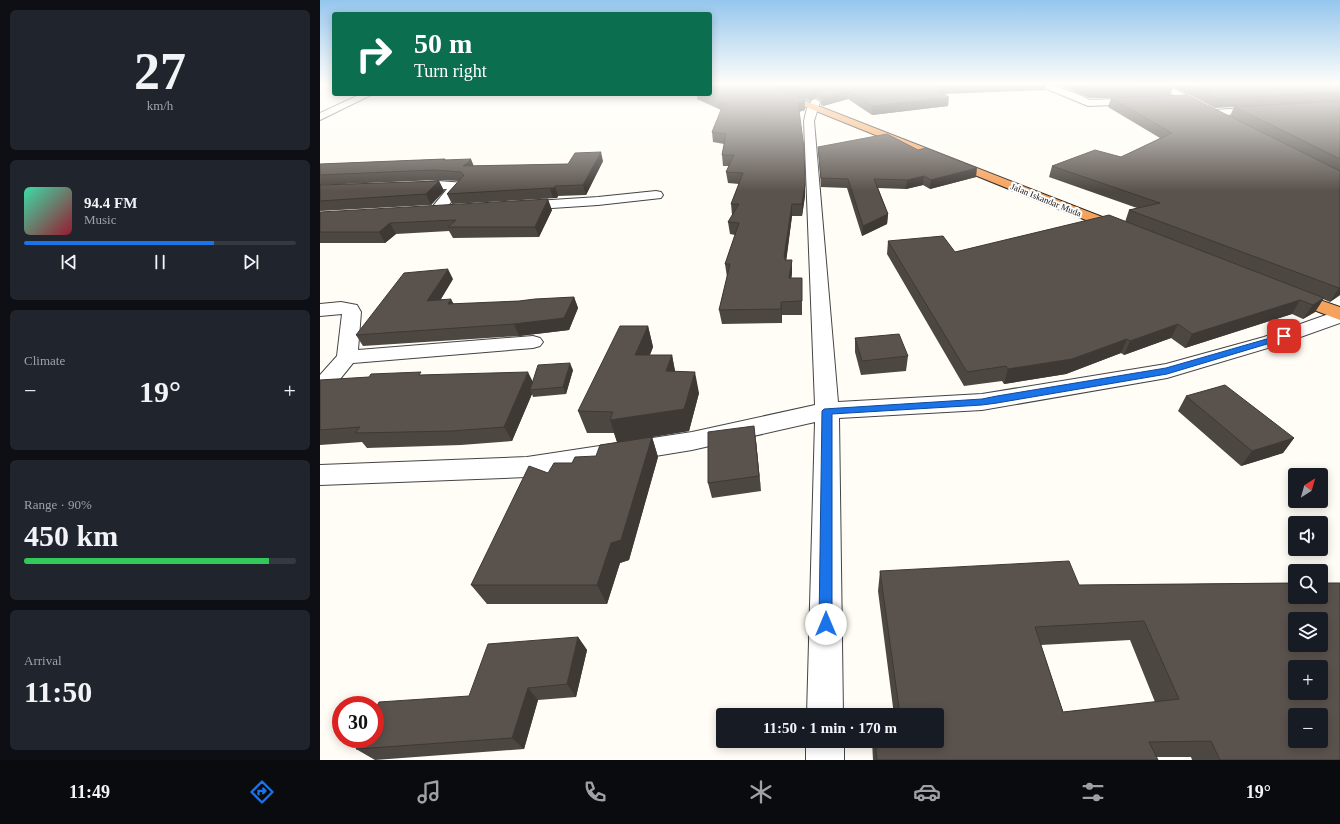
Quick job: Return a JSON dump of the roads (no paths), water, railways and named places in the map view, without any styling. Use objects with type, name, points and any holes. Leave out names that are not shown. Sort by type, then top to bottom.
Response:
[{"type":"highway","name":"Jalan Iskandar Muda","points":[[851,119],[1137,231]]},
{"type":"highway","points":[[1340,303],[1280,286],[1340,315]]},
{"type":"street","points":[[809,119],[827,411],[825,708]]},
{"type":"street","points":[[1226,119],[1233,123]]},
{"type":"street","points":[[401,188],[438,185],[460,186],[451,193],[436,211]]},
{"type":"street","points":[[506,207],[598,201],[656,194]]},
{"type":"street","points":[[421,212],[452,210]]},
{"type":"street","points":[[320,310],[341,308],[348,308],[352,310],[347,357],[320,389]]},
{"type":"street","points":[[320,475],[527,466],[692,441],[827,411],[982,402],[1167,371],[1271,341],[1340,315]]},
{"type":"street","points":[[347,357],[532,342]]},
{"type":"street","points":[[825,748],[825,760]]}]
